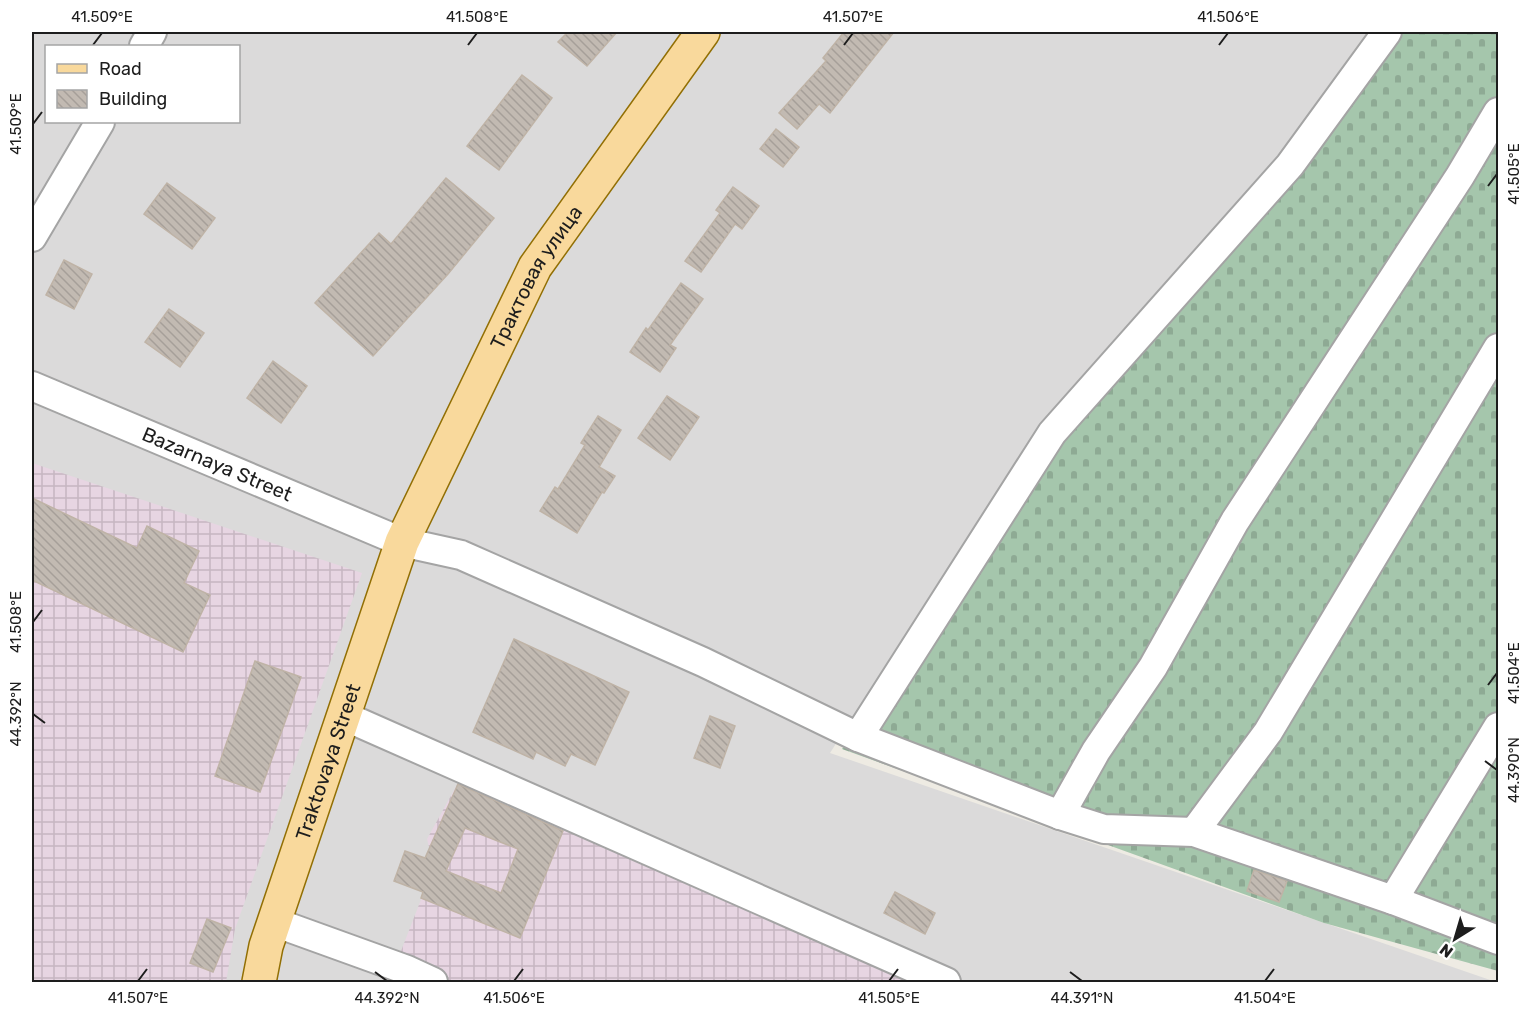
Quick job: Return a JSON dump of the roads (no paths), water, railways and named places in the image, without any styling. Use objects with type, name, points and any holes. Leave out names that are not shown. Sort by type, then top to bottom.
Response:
[{"type":"main road","name":"Трактовая улица","points":[[402,542],[535,267],[703,32]]},
{"type":"main road","name":"Traktovaya Street","points":[[259,982],[266,946],[402,542]]},
{"type":"street","points":[[858,737],[1052,433],[1290,165],[1387,32]]},
{"type":"street","points":[[1060,815],[1096,752],[1153,666],[1235,521],[1461,176],[1498,112]]},
{"type":"street","points":[[32,237],[98,123]]},
{"type":"street","points":[[1194,832],[1268,732],[1498,348]]},
{"type":"street","name":"Bazarnaya Street","points":[[32,386],[402,542],[461,555],[703,662],[858,737],[1060,815],[1104,829],[1194,832],[1393,900],[1498,940]]},
{"type":"street","points":[[344,716],[946,982]]},
{"type":"street","points":[[1393,900],[1498,727]]},
{"type":"street","points":[[274,922],[433,982]]}]
